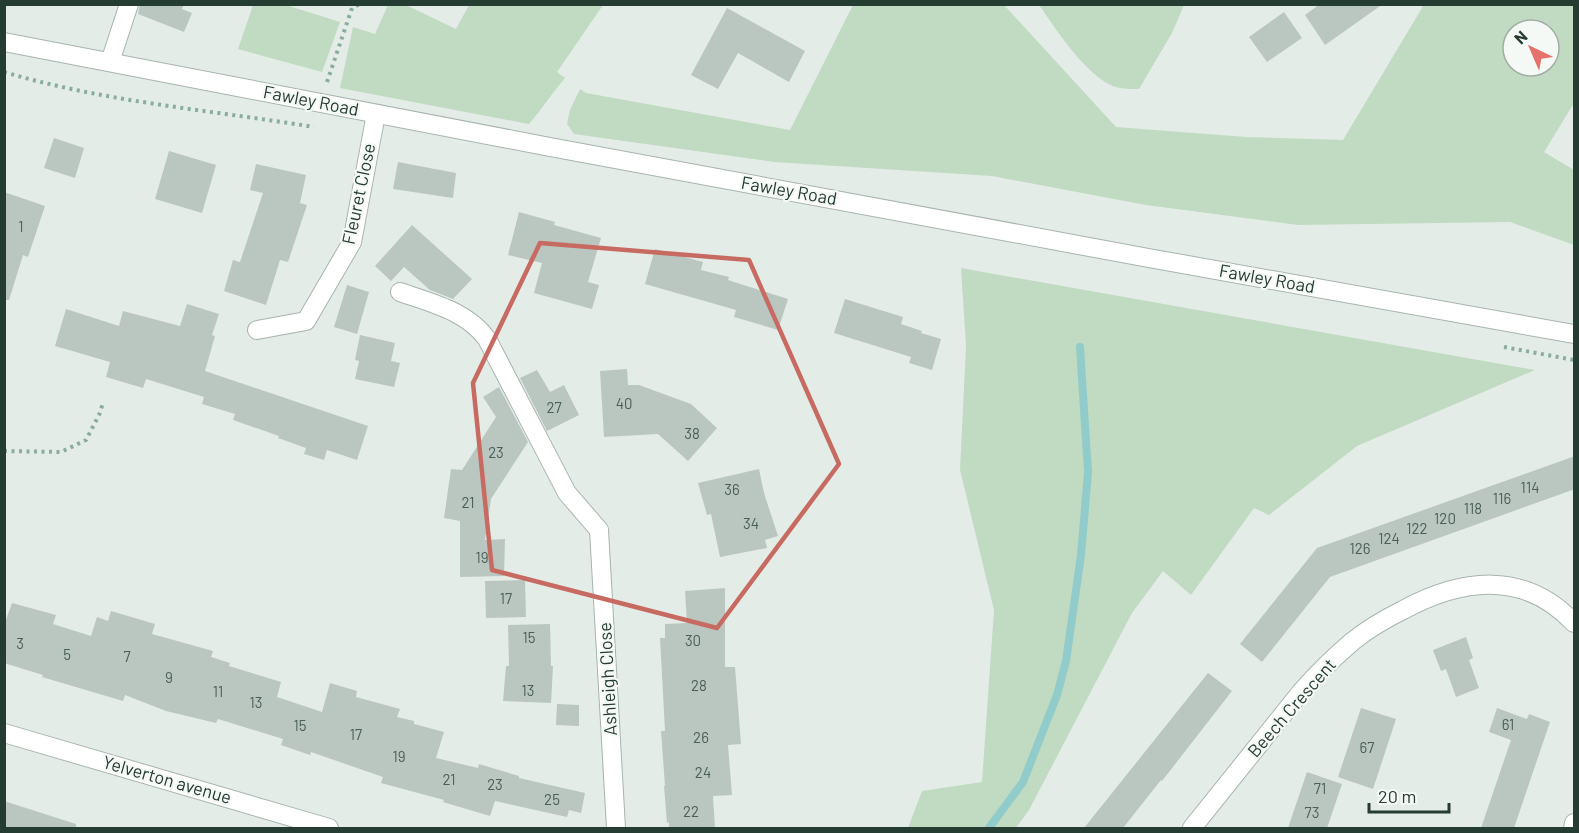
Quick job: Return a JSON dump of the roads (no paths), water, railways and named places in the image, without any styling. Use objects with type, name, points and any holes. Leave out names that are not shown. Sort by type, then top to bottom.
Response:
[{"type":"street","points":[[110,62],[129,4]]},
{"type":"street","name":"Fawley Road","points":[[4,42],[1154,259],[1575,334]]},
{"type":"street","name":"Fleuret Close","points":[[256,330],[306,321],[352,242],[376,114]]},
{"type":"street","name":"Ashleigh Close","points":[[400,292],[453,311],[481,330],[567,494],[599,530],[616,828]]},
{"type":"street","name":"Beech Crescent","points":[[1192,828],[1300,692],[1317,674],[1352,642],[1386,619],[1426,597],[1467,586],[1499,584],[1523,590],[1549,601],[1574,622]]},
{"type":"street","name":"Yelverton avenue","points":[[4,733],[329,828]]},
{"type":"street","points":[[1573,828],[1575,823]]},
{"type":"waterway","points":[[989,828],[1023,782],[1057,695],[1066,661],[1081,555],[1088,472],[1080,347]]}]
